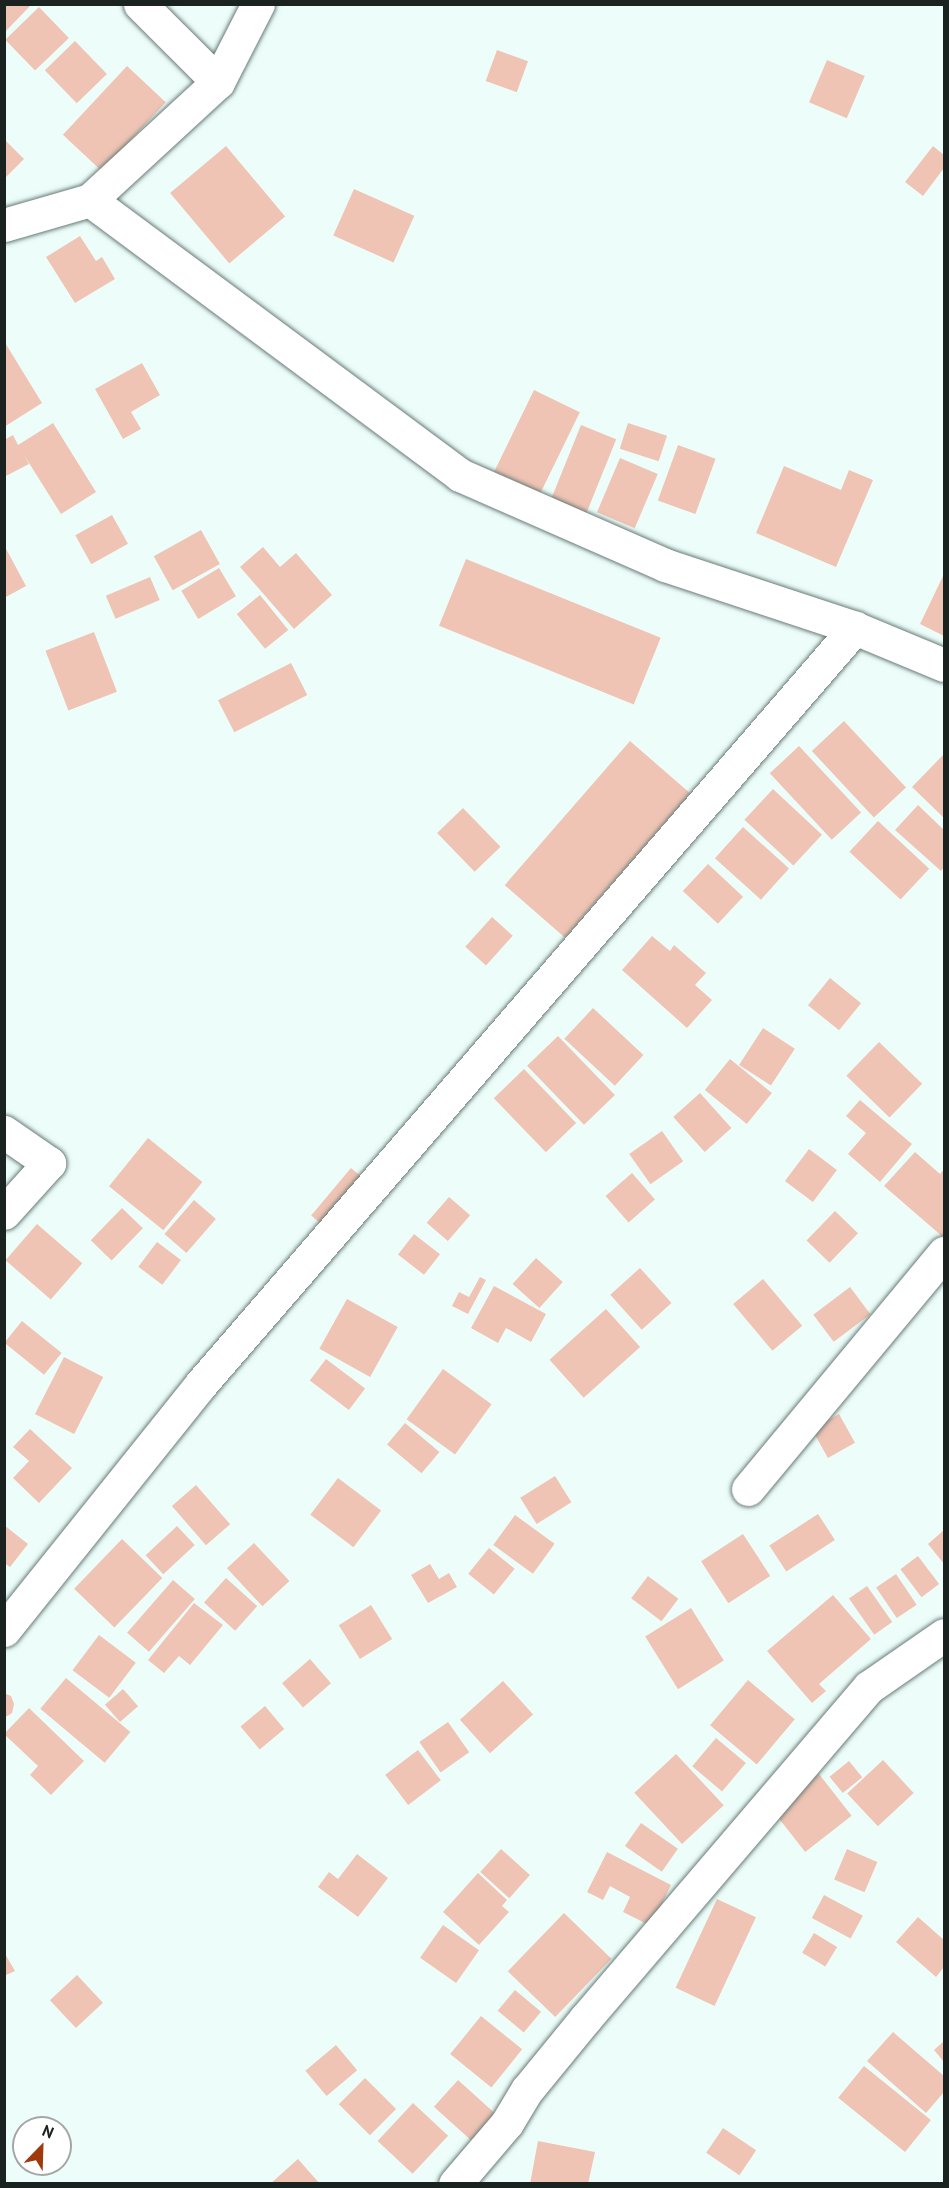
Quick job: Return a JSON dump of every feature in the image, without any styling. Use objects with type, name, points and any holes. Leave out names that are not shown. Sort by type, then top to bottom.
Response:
[{"type":"street","points":[[140,4],[218,82]]},
{"type":"street","points":[[4,225],[90,200],[218,82],[258,4]]},
{"type":"street","points":[[90,200],[460,475],[664,565],[855,628],[945,666]]},
{"type":"street","points":[[4,1630],[208,1374],[855,628]]},
{"type":"street","points":[[4,1132],[49,1163],[4,1213]]},
{"type":"street","points":[[748,1489],[945,1253]]},
{"type":"street","points":[[455,2184],[507,2123],[527,2090],[586,2018],[869,1687],[945,1635]]},
{"type":"building","points":[[4,4],[32,4],[4,33]]},
{"type":"building","points":[[39,7],[69,38],[35,71],[5,40]]},
{"type":"building","points":[[75,41],[107,74],[77,103],[45,70]]},
{"type":"building","points":[[497,50],[528,61],[517,92],[486,81]]},
{"type":"building","points":[[827,60],[865,76],[847,118],[809,102]]},
{"type":"building","points":[[127,66],[166,102],[102,171],[63,135]]},
{"type":"building","points":[[4,139],[24,159],[4,179]]},
{"type":"building","points":[[226,146],[285,216],[229,263],[170,193]]},
{"type":"building","points":[[933,146],[944,155],[944,168],[923,196],[905,182]]},
{"type":"building","points":[[354,189],[414,216],[394,262],[333,236]]},
{"type":"building","points":[[80,236],[96,261],[102,257],[115,279],[75,303],[46,257]]},
{"type":"building","points":[[4,341],[42,403],[4,427]]},
{"type":"building","points":[[142,363],[160,395],[131,412],[141,429],[123,439],[95,389]]},
{"type":"building","points":[[534,390],[580,412],[536,501],[491,479]]},
{"type":"building","points":[[53,423],[96,492],[61,514],[24,455],[29,464],[4,477],[4,440],[13,435],[18,445]]},
{"type":"building","points":[[628,423],[667,436],[659,461],[620,449]]},
{"type":"building","points":[[581,425],[616,439],[586,513],[551,499]]},
{"type":"building","points":[[678,445],[716,459],[695,514],[658,500]]},
{"type":"building","points":[[620,458],[658,474],[635,528],[597,512]]},
{"type":"building","points":[[784,466],[841,490],[849,470],[873,480],[836,567],[756,533]]},
{"type":"building","points":[[112,515],[128,544],[91,564],[75,535]]},
{"type":"building","points":[[201,530],[220,564],[173,590],[154,556]]},
{"type":"building","points":[[4,545],[26,586],[4,598]]},
{"type":"building","points":[[263,547],[280,567],[296,553],[332,595],[294,629],[240,567]]},
{"type":"building","points":[[466,559],[661,638],[634,704],[439,626]]},
{"type":"building","points":[[219,568],[236,596],[198,619],[181,591]]},
{"type":"building","points":[[944,574],[944,636],[920,624]]},
{"type":"building","points":[[150,577],[160,600],[116,619],[106,596]]},
{"type":"building","points":[[260,595],[288,630],[265,649],[237,614]]},
{"type":"building","points":[[94,632],[117,692],[68,710],[45,651]]},
{"type":"building","points":[[291,663],[307,695],[234,732],[218,700]]},
{"type":"building","points":[[844,721],[906,788],[874,818],[812,751]]},
{"type":"building","points":[[630,741],[690,793],[565,938],[505,885]]},
{"type":"building","points":[[799,746],[861,813],[832,840],[770,773]]},
{"type":"building","points":[[944,754],[944,818],[912,787]]},
{"type":"building","points":[[773,789],[822,835],[793,865],[744,820]]},
{"type":"building","points":[[918,805],[944,830],[944,867],[941,871],[895,830]]},
{"type":"building","points":[[463,808],[501,847],[475,872],[437,833]]},
{"type":"building","points":[[878,821],[929,869],[901,899],[849,852]]},
{"type":"building","points":[[743,827],[789,868],[761,900],[715,858]]},
{"type":"building","points":[[708,864],[743,897],[718,924],[683,891]]},
{"type":"building","points":[[492,917],[513,936],[486,965],[465,947]]},
{"type":"building","points":[[652,936],[670,951],[674,945],[706,973],[695,985],[712,1000],[687,1028],[622,970]]},
{"type":"building","points":[[830,978],[861,1003],[839,1030],[808,1005]]},
{"type":"building","points":[[593,1008],[643,1055],[615,1086],[564,1039]]},
{"type":"building","points":[[763,1028],[795,1049],[771,1086],[739,1065]]},
{"type":"building","points":[[558,1036],[615,1095],[584,1125],[527,1066]]},
{"type":"building","points":[[879,1042],[922,1084],[890,1117],[846,1076]]},
{"type":"building","points":[[730,1059],[772,1093],[747,1124],[705,1090]]},
{"type":"building","points":[[524,1069],[576,1123],[546,1152],[494,1098]]},
{"type":"building","points":[[700,1093],[731,1128],[705,1152],[673,1117]]},
{"type":"building","points":[[860,1100],[912,1144],[880,1182],[848,1154],[866,1133],[846,1116]]},
{"type":"building","points":[[662,1131],[683,1161],[650,1184],[629,1154]]},
{"type":"building","points":[[148,1138],[202,1182],[163,1230],[109,1186]]},
{"type":"building","points":[[809,1149],[837,1170],[813,1202],[785,1181]]},
{"type":"building","points":[[915,1152],[940,1174],[944,1169],[943,1237],[884,1186]]},
{"type":"building","points":[[351,1168],[369,1183],[329,1230],[311,1215]]},
{"type":"building","points":[[632,1173],[655,1199],[629,1222],[606,1196]]},
{"type":"building","points":[[449,1197],[470,1215],[448,1241],[427,1223]]},
{"type":"building","points":[[194,1200],[216,1219],[186,1253],[164,1234]]},
{"type":"building","points":[[122,1208],[143,1228],[112,1261],[91,1240]]},
{"type":"building","points":[[835,1211],[858,1233],[830,1263],[807,1240]]},
{"type":"building","points":[[37,1224],[82,1263],[51,1300],[6,1260]]},
{"type":"building","points":[[414,1234],[440,1254],[424,1275],[398,1254]]},
{"type":"building","points":[[157,1242],[181,1260],[162,1285],[138,1267]]},
{"type":"building","points":[[536,1258],[563,1282],[539,1308],[513,1284]]},
{"type":"building","points":[[640,1268],[671,1303],[642,1330],[610,1295]]},
{"type":"building","points":[[480,1277],[486,1280],[468,1314],[452,1306],[459,1292],[469,1297]]},
{"type":"building","points":[[763,1279],[802,1326],[772,1351],[733,1304]]},
{"type":"building","points":[[494,1286],[546,1314],[531,1342],[506,1328],[498,1343],[471,1328]]},
{"type":"building","points":[[850,1287],[870,1314],[834,1342],[813,1315]]},
{"type":"building","points":[[347,1299],[398,1327],[370,1377],[319,1349]]},
{"type":"building","points":[[606,1309],[640,1347],[584,1398],[550,1360]]},
{"type":"building","points":[[22,1321],[62,1353],[44,1375],[4,1343]]},
{"type":"building","points":[[64,1357],[103,1377],[74,1434],[35,1414]]},
{"type":"building","points":[[326,1359],[365,1388],[349,1410],[310,1381]]},
{"type":"building","points":[[443,1369],[492,1404],[455,1454],[407,1419]]},
{"type":"building","points":[[839,1414],[855,1443],[828,1458],[812,1429]]},
{"type":"building","points":[[405,1423],[439,1452],[421,1473],[387,1444]]},
{"type":"building","points":[[30,1429],[72,1468],[39,1503],[13,1478],[29,1461],[13,1447]]},
{"type":"building","points":[[555,1476],[571,1502],[537,1524],[520,1498]]},
{"type":"building","points":[[338,1478],[381,1510],[353,1547],[310,1515]]},
{"type":"building","points":[[196,1485],[230,1524],[206,1545],[172,1506]]},
{"type":"building","points":[[818,1514],[835,1540],[786,1572],[769,1546]]},
{"type":"building","points":[[515,1515],[555,1544],[533,1574],[493,1545]]},
{"type":"building","points":[[4,1525],[28,1544],[10,1567],[4,1563]]},
{"type":"building","points":[[177,1526],[195,1545],[163,1574],[146,1555]]},
{"type":"building","points":[[944,1530],[944,1564],[928,1544]]},
{"type":"building","points":[[743,1534],[770,1576],[728,1603],[701,1561]]},
{"type":"building","points":[[122,1539],[162,1578],[114,1628],[74,1589]]},
{"type":"building","points":[[254,1543],[289,1581],[262,1606],[227,1568]]},
{"type":"building","points":[[489,1548],[515,1569],[494,1594],[468,1574]]},
{"type":"building","points":[[918,1556],[939,1584],[921,1597],[900,1569]]},
{"type":"building","points":[[430,1564],[439,1579],[449,1573],[457,1587],[428,1603],[411,1575]]},
{"type":"building","points":[[896,1574],[917,1605],[897,1618],[876,1587]]},
{"type":"building","points":[[648,1576],[678,1599],[661,1621],[631,1598]]},
{"type":"building","points":[[226,1578],[257,1606],[235,1631],[204,1603]]},
{"type":"building","points":[[173,1580],[195,1599],[149,1652],[127,1633]]},
{"type":"building","points":[[867,1586],[892,1622],[874,1635],[849,1599]]},
{"type":"building","points":[[833,1595],[871,1639],[819,1684],[826,1691],[812,1703],[767,1651]]},
{"type":"building","points":[[194,1603],[223,1625],[190,1665],[179,1656],[164,1673],[148,1660]]},
{"type":"building","points":[[371,1605],[392,1639],[360,1659],[339,1625]]},
{"type":"building","points":[[691,1608],[724,1661],[678,1689],[645,1637]]},
{"type":"building","points":[[99,1635],[136,1663],[109,1698],[73,1670]]},
{"type":"building","points":[[310,1659],[331,1683],[303,1707],[282,1683]]},
{"type":"building","points":[[66,1678],[130,1732],[105,1763],[40,1709]]},
{"type":"building","points":[[748,1680],[795,1719],[757,1764],[710,1725]]},
{"type":"building","points":[[503,1681],[533,1714],[490,1753],[460,1720]]},
{"type":"building","points":[[123,1689],[138,1706],[120,1722],[105,1705]]},
{"type":"building","points":[[4,1693],[11,1696],[14,1704],[12,1713],[4,1718]]},
{"type":"building","points":[[265,1706],[284,1729],[260,1750],[240,1727]]},
{"type":"building","points":[[29,1708],[84,1761],[51,1795],[30,1775],[38,1766],[4,1734]]},
{"type":"building","points":[[448,1722],[469,1752],[441,1772],[419,1742]]},
{"type":"building","points":[[716,1738],[746,1763],[722,1791],[692,1766]]},
{"type":"building","points":[[418,1750],[441,1780],[408,1805],[385,1775]]},
{"type":"building","points":[[676,1754],[724,1805],[682,1844],[634,1793]]},
{"type":"building","points":[[883,1760],[914,1793],[878,1826],[847,1793]]},
{"type":"building","points":[[849,1761],[862,1777],[843,1793],[830,1777]]},
{"type":"building","points":[[819,1774],[852,1816],[805,1852],[773,1810]]},
{"type":"building","points":[[641,1823],[678,1849],[662,1872],[625,1846]]},
{"type":"building","points":[[501,1849],[530,1875],[509,1898],[480,1872]]},
{"type":"building","points":[[847,1849],[877,1862],[864,1892],[834,1879]]},
{"type":"building","points":[[607,1852],[671,1885],[651,1926],[623,1912],[630,1897],[610,1886],[603,1900],[587,1892]]},
{"type":"building","points":[[357,1854],[388,1878],[358,1917],[318,1887],[329,1872],[338,1879]]},
{"type":"building","points":[[478,1873],[507,1900],[502,1906],[509,1912],[479,1945],[443,1912]]},
{"type":"building","points":[[824,1895],[863,1916],[851,1939],[812,1918]]},
{"type":"building","points":[[717,1899],[756,1917],[715,2006],[676,1988]]},
{"type":"building","points":[[564,1913],[611,1959],[555,2017],[508,1971]]},
{"type":"building","points":[[918,1917],[944,1940],[944,1967],[936,1977],[896,1942]]},
{"type":"building","points":[[443,1925],[479,1950],[456,1983],[420,1958]]},
{"type":"building","points":[[814,1933],[837,1947],[825,1967],[802,1953]]},
{"type":"building","points":[[4,1952],[15,1971],[4,1976]]},
{"type":"building","points":[[77,1975],[103,2003],[76,2028],[50,2000]]},
{"type":"building","points":[[515,1990],[541,2012],[524,2033],[498,2011]]},
{"type":"building","points":[[481,2016],[522,2049],[491,2087],[450,2054]]},
{"type":"building","points":[[893,2032],[944,2076],[944,2092],[926,2113],[867,2061]]},
{"type":"building","points":[[944,2041],[944,2062],[934,2050]]},
{"type":"building","points":[[336,2045],[357,2070],[327,2096],[305,2071]]},
{"type":"building","points":[[864,2066],[931,2120],[905,2152],[838,2098]]},
{"type":"building","points":[[365,2078],[396,2109],[370,2135],[339,2104]]},
{"type":"building","points":[[458,2080],[496,2114],[472,2141],[434,2107]]},
{"type":"building","points":[[413,2103],[448,2136],[413,2174],[378,2141]]},
{"type":"building","points":[[723,2128],[756,2150],[739,2175],[706,2153]]},
{"type":"building","points":[[538,2141],[595,2152],[588,2184],[530,2184]]},
{"type":"building","points":[[298,2159],[320,2184],[270,2184]]}]
